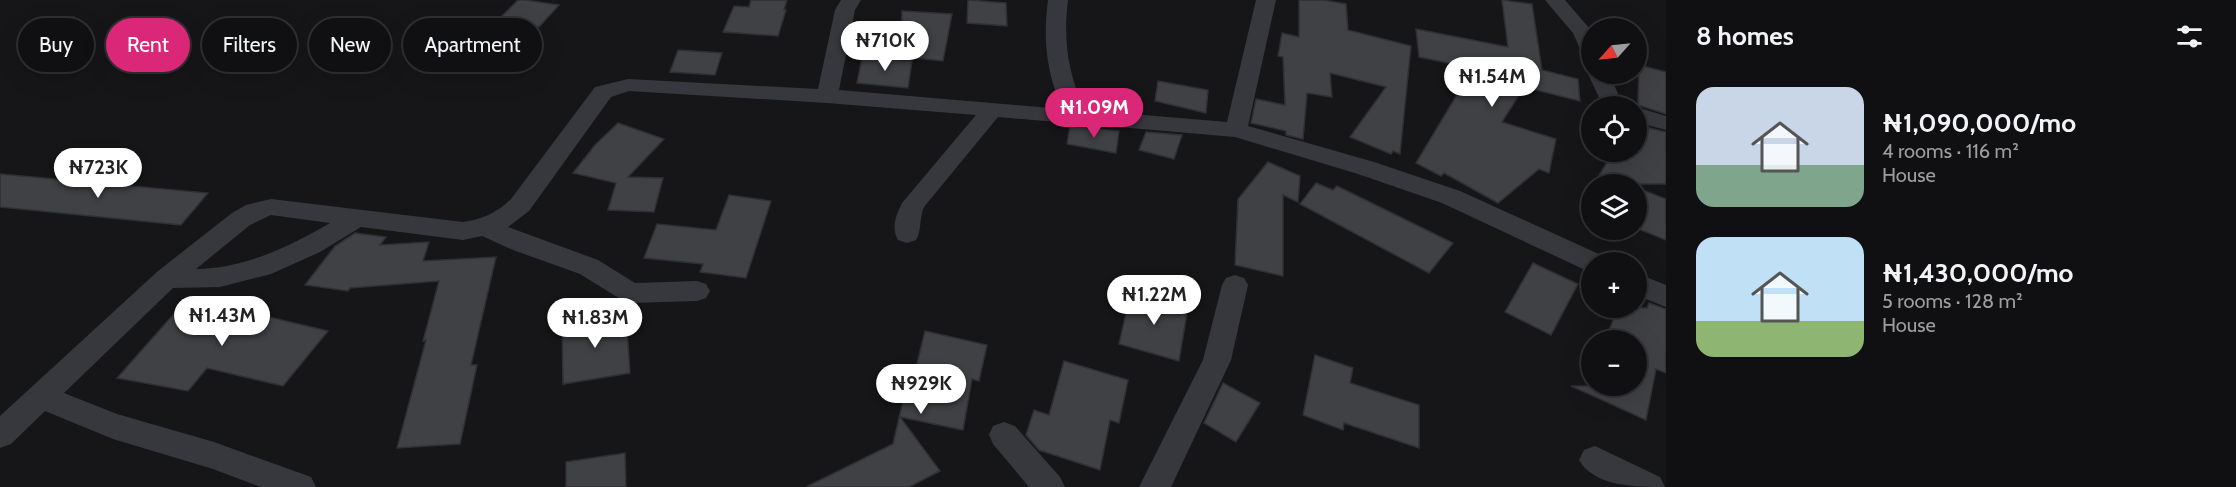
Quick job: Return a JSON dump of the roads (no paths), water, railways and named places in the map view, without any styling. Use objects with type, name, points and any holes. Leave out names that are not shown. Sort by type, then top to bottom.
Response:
[{"type":"street","points":[[827,96],[845,10],[851,0]]},
{"type":"street","points":[[1058,0],[1054,32],[1060,73],[1077,119]]},
{"type":"street","points":[[1236,130],[1266,0]]},
{"type":"street","points":[[1555,0],[1581,33]]},
{"type":"street","points":[[0,435],[167,278],[215,238],[255,211],[271,207],[463,231],[486,228],[505,220],[520,205],[603,92],[628,85],[827,96],[1077,119],[1236,130],[1366,168],[1451,196],[1581,257]]},
{"type":"street","points":[[907,234],[908,215],[914,203],[991,111]]},
{"type":"street","points":[[1647,118],[1666,123]]},
{"type":"street","points":[[167,278],[225,277],[273,263],[327,238],[357,218]]},
{"type":"street","points":[[486,228],[522,244],[589,267],[631,293],[697,291]]},
{"type":"street","points":[[1155,487],[1217,360],[1235,285]]},
{"type":"street","points":[[1647,288],[1666,297]]},
{"type":"street","points":[[39,396],[113,426],[214,456],[300,487]]},
{"type":"street","points":[[1004,435],[1049,487]]},
{"type":"street","points":[[1595,460],[1649,487]]}]
